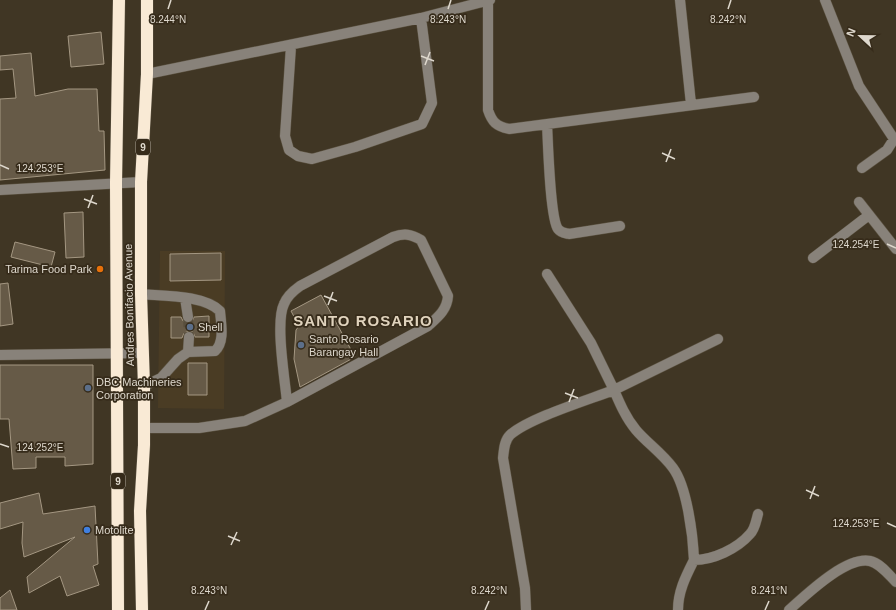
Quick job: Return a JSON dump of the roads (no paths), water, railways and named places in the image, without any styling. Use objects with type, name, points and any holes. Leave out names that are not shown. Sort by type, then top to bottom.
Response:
[{"type":"highway","name":"Andres Bonifacio Avenue","points":[[118,0],[116,182],[118,352],[118,610]]},
{"type":"highway","name":"Andres Bonifacio Avenue","points":[[142,610],[140,511],[144,428],[144,386],[141,294],[141,182],[147,74],[147,0]]},
{"type":"street","points":[[147,74],[291,46],[421,18],[489,0],[488,110],[491,120],[498,126],[509,129],[691,104],[754,97]]},
{"type":"street","points":[[680,0],[691,104]]},
{"type":"street","points":[[825,0],[858,86],[894,139],[887,150],[862,168]]},
{"type":"street","points":[[291,46],[285,136],[289,150],[298,156],[312,159],[356,147],[422,124],[432,103],[421,18]]},
{"type":"street","points":[[547,124],[553,209],[558,229],[569,234],[620,226]]},
{"type":"street","points":[[0,190],[116,182],[141,182]]},
{"type":"street","points":[[860,202],[896,249]]},
{"type":"street","points":[[813,258],[869,215]]},
{"type":"street","points":[[144,428],[199,428],[245,421],[287,402],[428,326],[441,314],[447,303],[448,296],[421,240],[414,235],[403,234],[393,237],[300,286],[290,293],[283,304],[280,319],[287,402]]},
{"type":"street","points":[[547,274],[590,343],[624,413],[637,431],[668,463],[679,479],[693,539],[694,560],[684,579],[679,598],[678,610]]},
{"type":"street","points":[[141,294],[185,298],[206,302],[215,306],[220,311],[220,346],[215,351],[188,352],[178,359],[161,378],[144,386]]},
{"type":"street","points":[[185,298],[188,317]]},
{"type":"street","points":[[188,338],[188,352]]},
{"type":"street","points":[[526,610],[521,565],[503,458],[504,446],[510,436],[524,426],[614,390],[718,339]]},
{"type":"street","points":[[0,355],[118,352],[143,353]]},
{"type":"street","points":[[694,560],[706,560],[740,544],[751,533],[758,514]]},
{"type":"street","points":[[789,610],[840,569],[858,560],[871,561],[882,568],[896,582]]},
{"type":"tunnel","points":[[188,317],[189,337]]},
{"type":"place","name":"Tarima Food Park","points":[[100,269]]},
{"type":"place","name":"Shell","points":[[190,327]]},
{"type":"place","name":"Santo Rosario Barangay Hall","points":[[301,345]]},
{"type":"place","name":"DBC Machineries Corporation","points":[[88,388]]},
{"type":"place","name":"Motolite","points":[[87,530]]},
{"type":"district","name":"SANTO ROSARIO","points":[[363,321]]}]
